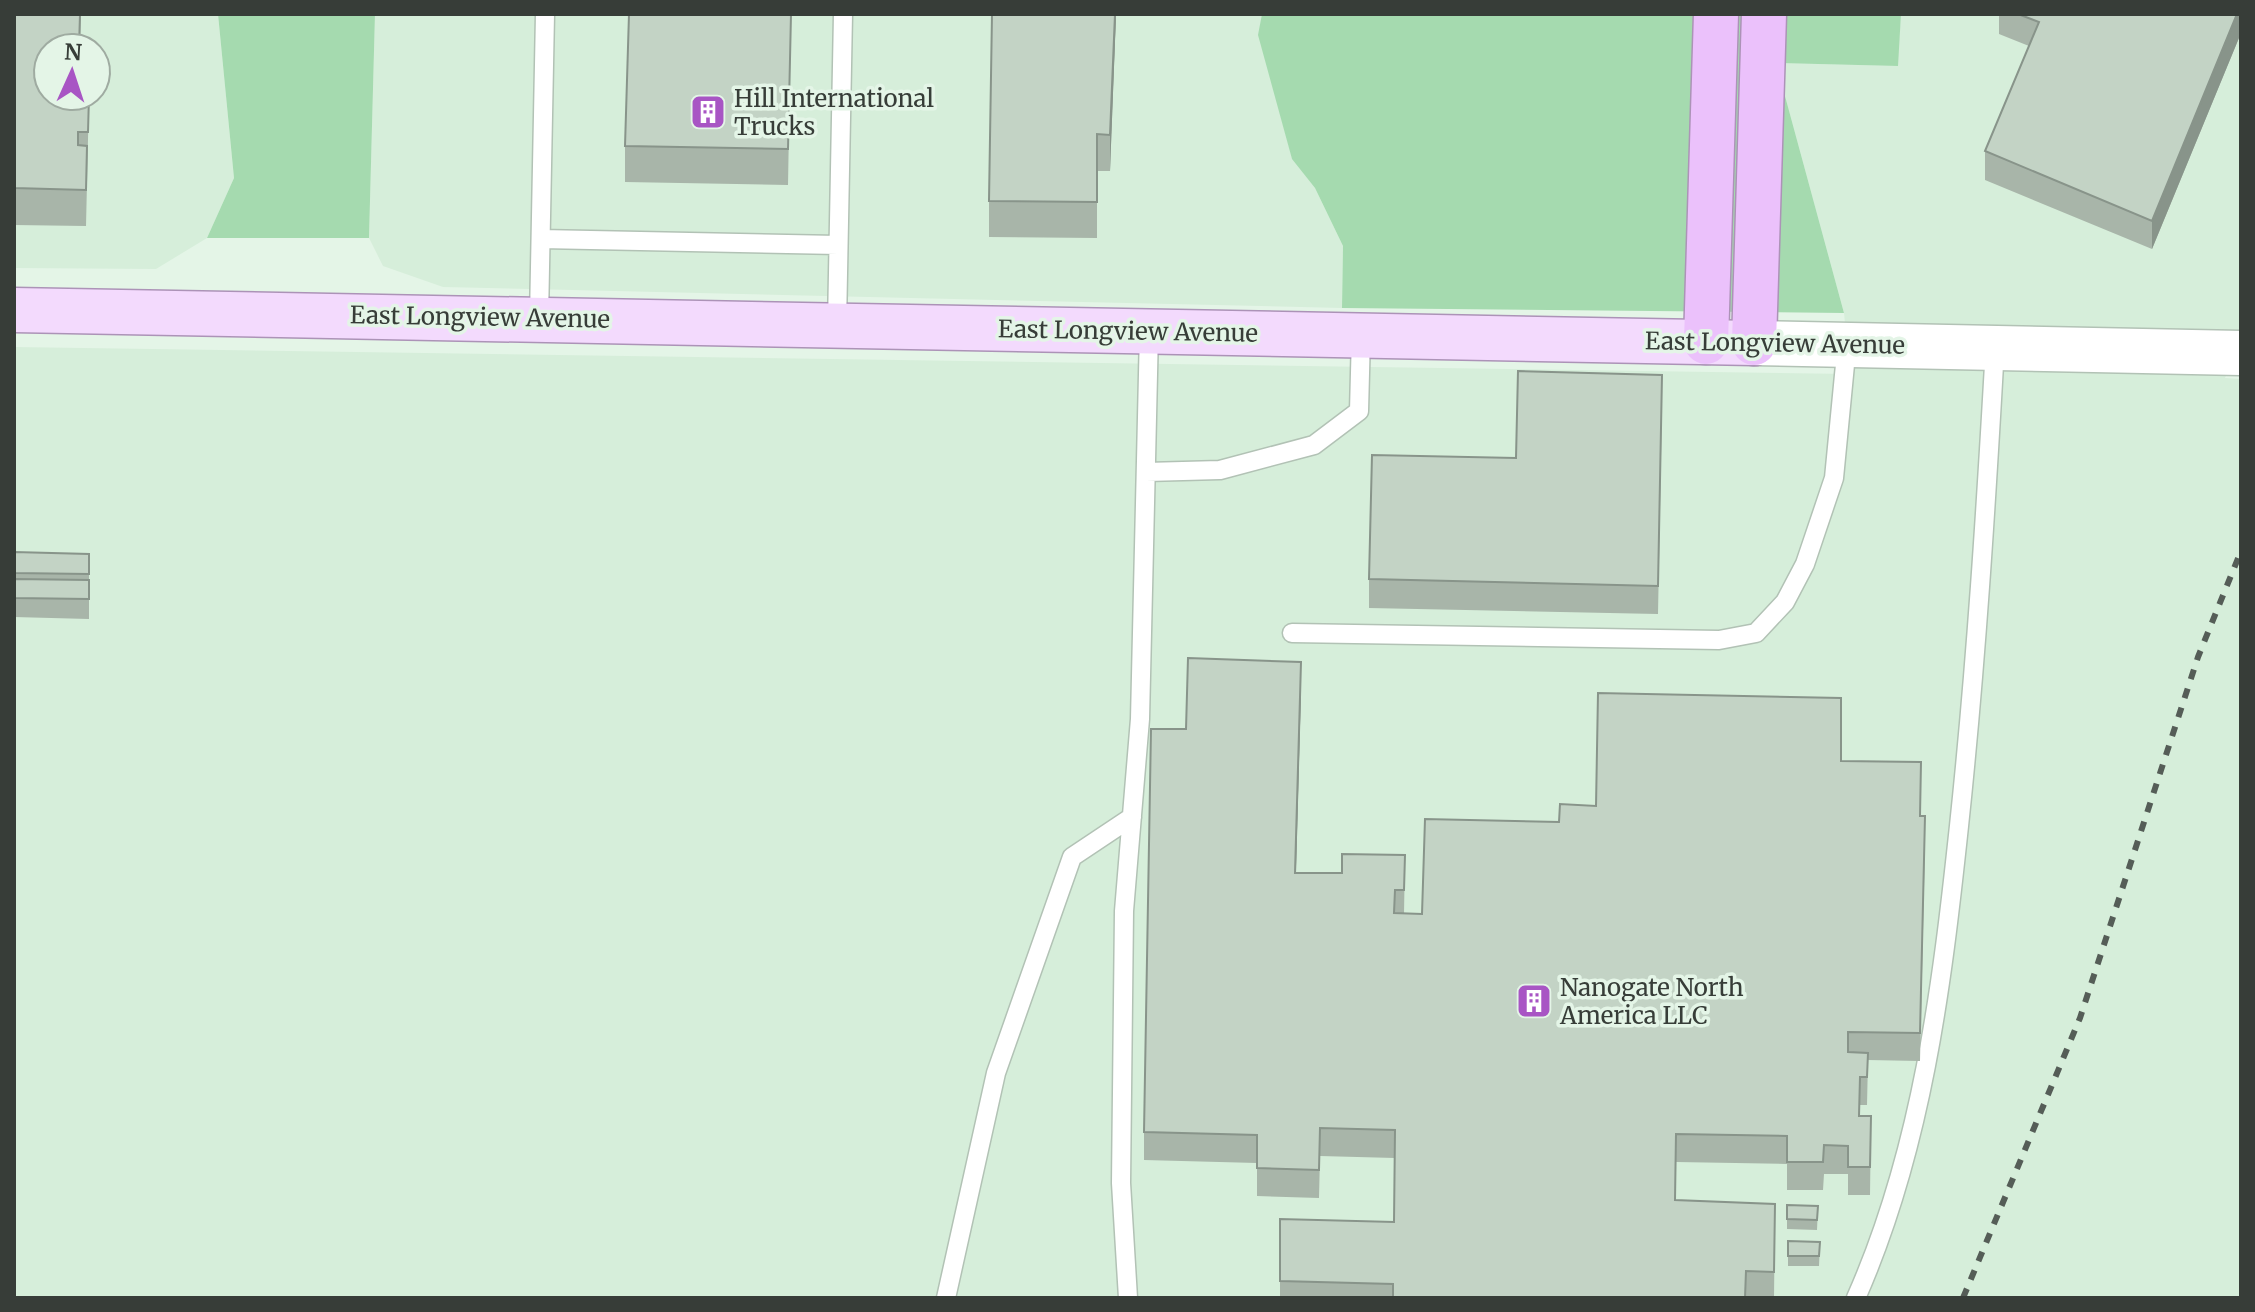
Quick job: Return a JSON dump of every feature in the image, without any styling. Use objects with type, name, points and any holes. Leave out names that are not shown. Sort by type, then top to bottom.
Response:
[{"type":"highway","points":[[1706,342],[1716,14]]},
{"type":"highway","points":[[1754,343],[1764,14]]},
{"type":"main road","name":"East Longview Avenue","points":[[14,310],[2241,353]]},
{"type":"lane","points":[[539,318],[545,14]]},
{"type":"lane","points":[[837,325],[843,14]]},
{"type":"lane","points":[[541,239],[838,245]]},
{"type":"lane","points":[[1128,1298],[1121,1151],[1124,911],[1140,719],[1149,331]]},
{"type":"lane","points":[[1146,472],[1220,470],[1314,445],[1359,411],[1361,335]]},
{"type":"lane","points":[[1292,633],[1719,640],[1756,633],[1785,602],[1821,521],[1834,478],[1847,344]]},
{"type":"lane","points":[[1856,1298],[1873,1258],[1910,1141],[1940,991],[1977,653],[1995,347]]},
{"type":"lane","points":[[946,1298],[996,1073],[1072,857],[1132,817]]},
{"type":"shaded area","points":[[14,14],[218,14],[234,178],[207,238],[156,269],[14,268]]},
{"type":"shaded area","points":[[375,14],[1262,14],[1259,35],[1292,158],[1315,188],[1343,246],[1342,308],[443,287],[383,266],[369,238]]},
{"type":"shaded area","points":[[1901,14],[2241,14],[2241,341],[2225,378],[2241,379],[2241,1298],[14,1298],[14,347],[1850,374],[1844,313],[1776,63],[1897,66]]},
{"type":"green space","points":[[218,14],[375,14],[369,238],[207,238],[234,178]]},
{"type":"green space","points":[[1262,14],[1901,14],[1898,66],[1776,63],[1844,313],[1342,308],[1343,246],[1315,188],[1292,159],[1258,35]]},
{"type":"building","points":[[14,14],[80,14],[79,32],[32,32],[32,112],[89,112],[88,132],[78,132],[78,145],[87,146],[86,190],[14,188]]},
{"type":"building","name":"Hill International Trucks","points":[[629,14],[791,14],[788,149],[625,146]]},
{"type":"building","points":[[992,14],[1115,14],[1110,135],[1097,134],[1097,202],[989,201]]},
{"type":"building","points":[[2018,14],[2237,14],[2152,221],[1985,151],[2039,22]]},
{"type":"building","points":[[1518,371],[1662,375],[1658,586],[1369,579],[1372,455],[1516,458]]},
{"type":"building","points":[[14,552],[89,554],[89,574],[14,573]]},
{"type":"building","points":[[14,579],[89,580],[89,599],[14,598]]},
{"type":"building","name":"Nanogate North America LLC","points":[[1188,658],[1301,662],[1295,873],[1342,873],[1342,854],[1405,855],[1404,890],[1395,890],[1394,913],[1422,914],[1425,819],[1559,822],[1560,804],[1596,806],[1598,693],[1841,698],[1841,761],[1921,762],[1920,816],[1925,816],[1920,1033],[1848,1032],[1848,1052],[1868,1053],[1867,1077],[1860,1077],[1859,1116],[1871,1116],[1870,1167],[1848,1167],[1848,1146],[1824,1145],[1823,1162],[1787,1162],[1787,1136],[1676,1134],[1675,1200],[1775,1204],[1774,1272],[1746,1271],[1745,1298],[1393,1298],[1393,1284],[1280,1281],[1280,1219],[1394,1222],[1395,1130],[1320,1128],[1319,1170],[1257,1168],[1257,1135],[1144,1132],[1151,729],[1186,729]]},
{"type":"building","points":[[1787,1205],[1818,1206],[1817,1220],[1787,1219]]},
{"type":"building","points":[[1788,1241],[1820,1242],[1819,1256],[1788,1256]]},
{"type":"railway","points":[[1963,1298],[2080,1018],[2198,657],[2241,551]]},
{"type":"place","name":"Hill International Trucks","points":[[708,112]]},
{"type":"place","name":"Nanogate North America LLC","points":[[1534,1001]]}]
